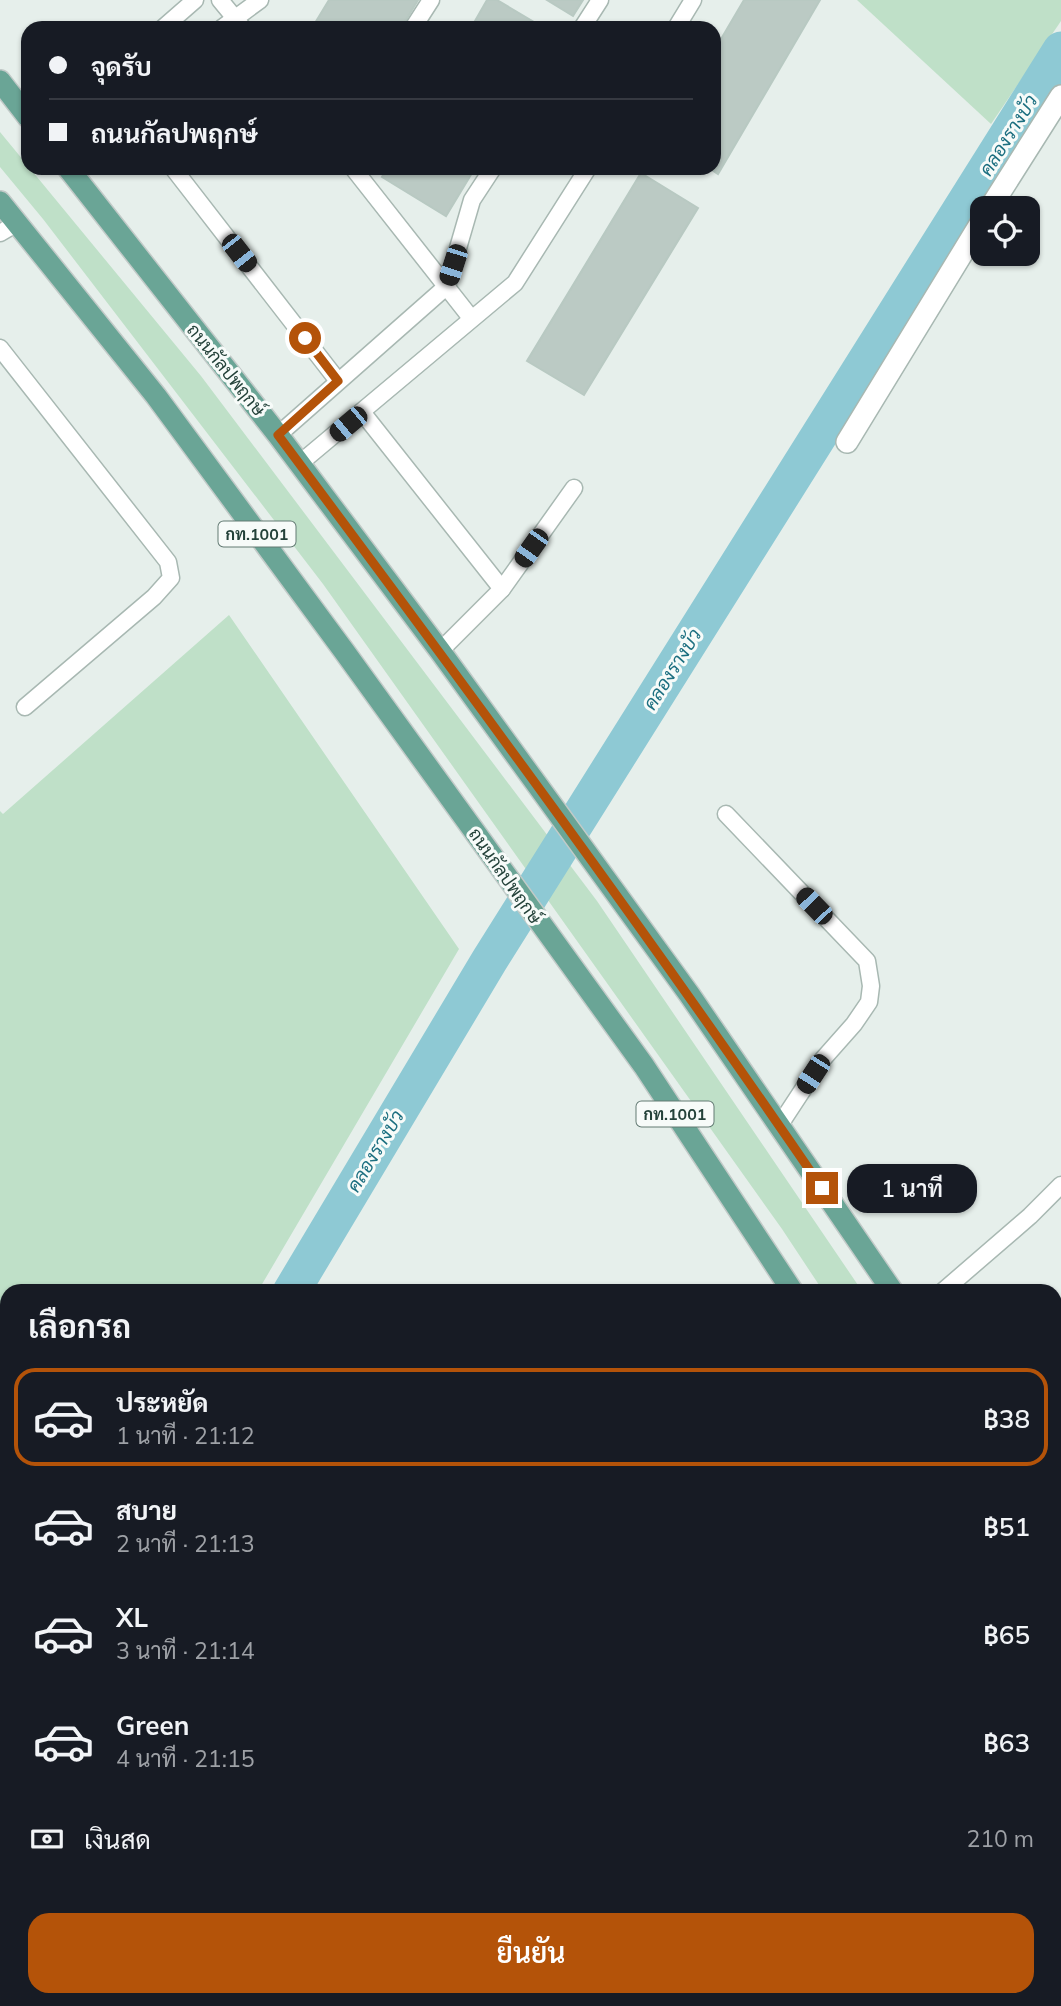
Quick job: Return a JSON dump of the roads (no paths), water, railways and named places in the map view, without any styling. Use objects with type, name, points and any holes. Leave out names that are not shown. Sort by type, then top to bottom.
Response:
[{"type":"main road","points":[[0,81],[21,108]]},
{"type":"main road","name":"ถนนกัลปพฤกษ์","points":[[74,175],[278,435],[554,806],[887,1284]]},
{"type":"main road","name":"ถนนกัลปพฤกษ์","points":[[0,202],[8,228],[156,396],[336,640],[644,1066],[788,1284]]},
{"type":"street","points":[[998,196],[1061,96]]},
{"type":"street","points":[[847,442],[970,241]]},
{"type":"lane","points":[[171,21],[195,0]]},
{"type":"lane","points":[[220,0],[231,21]]},
{"type":"lane","points":[[237,21],[260,0]]},
{"type":"lane","points":[[418,21],[431,0]]},
{"type":"lane","points":[[586,21],[600,0]]},
{"type":"lane","points":[[680,21],[693,0]]},
{"type":"lane","points":[[178,175],[338,381]]},
{"type":"lane","points":[[359,175],[471,318]]},
{"type":"lane","points":[[278,435],[447,286],[472,200],[488,175]]},
{"type":"lane","points":[[299,464],[515,283],[584,175]]},
{"type":"lane","points":[[0,348],[169,562],[171,578],[154,597],[25,707]]},
{"type":"lane","points":[[362,412],[502,589]]},
{"type":"lane","points":[[440,651],[502,589],[574,488]]},
{"type":"lane","points":[[726,814],[867,961],[871,986],[869,1002],[854,1024],[823,1059],[779,1126]]},
{"type":"lane","points":[[951,1284],[1030,1216],[1061,1185]]},
{"type":"waterway","name":"คลองรางบัว","points":[[296,1284],[489,961],[1061,50]]}]
